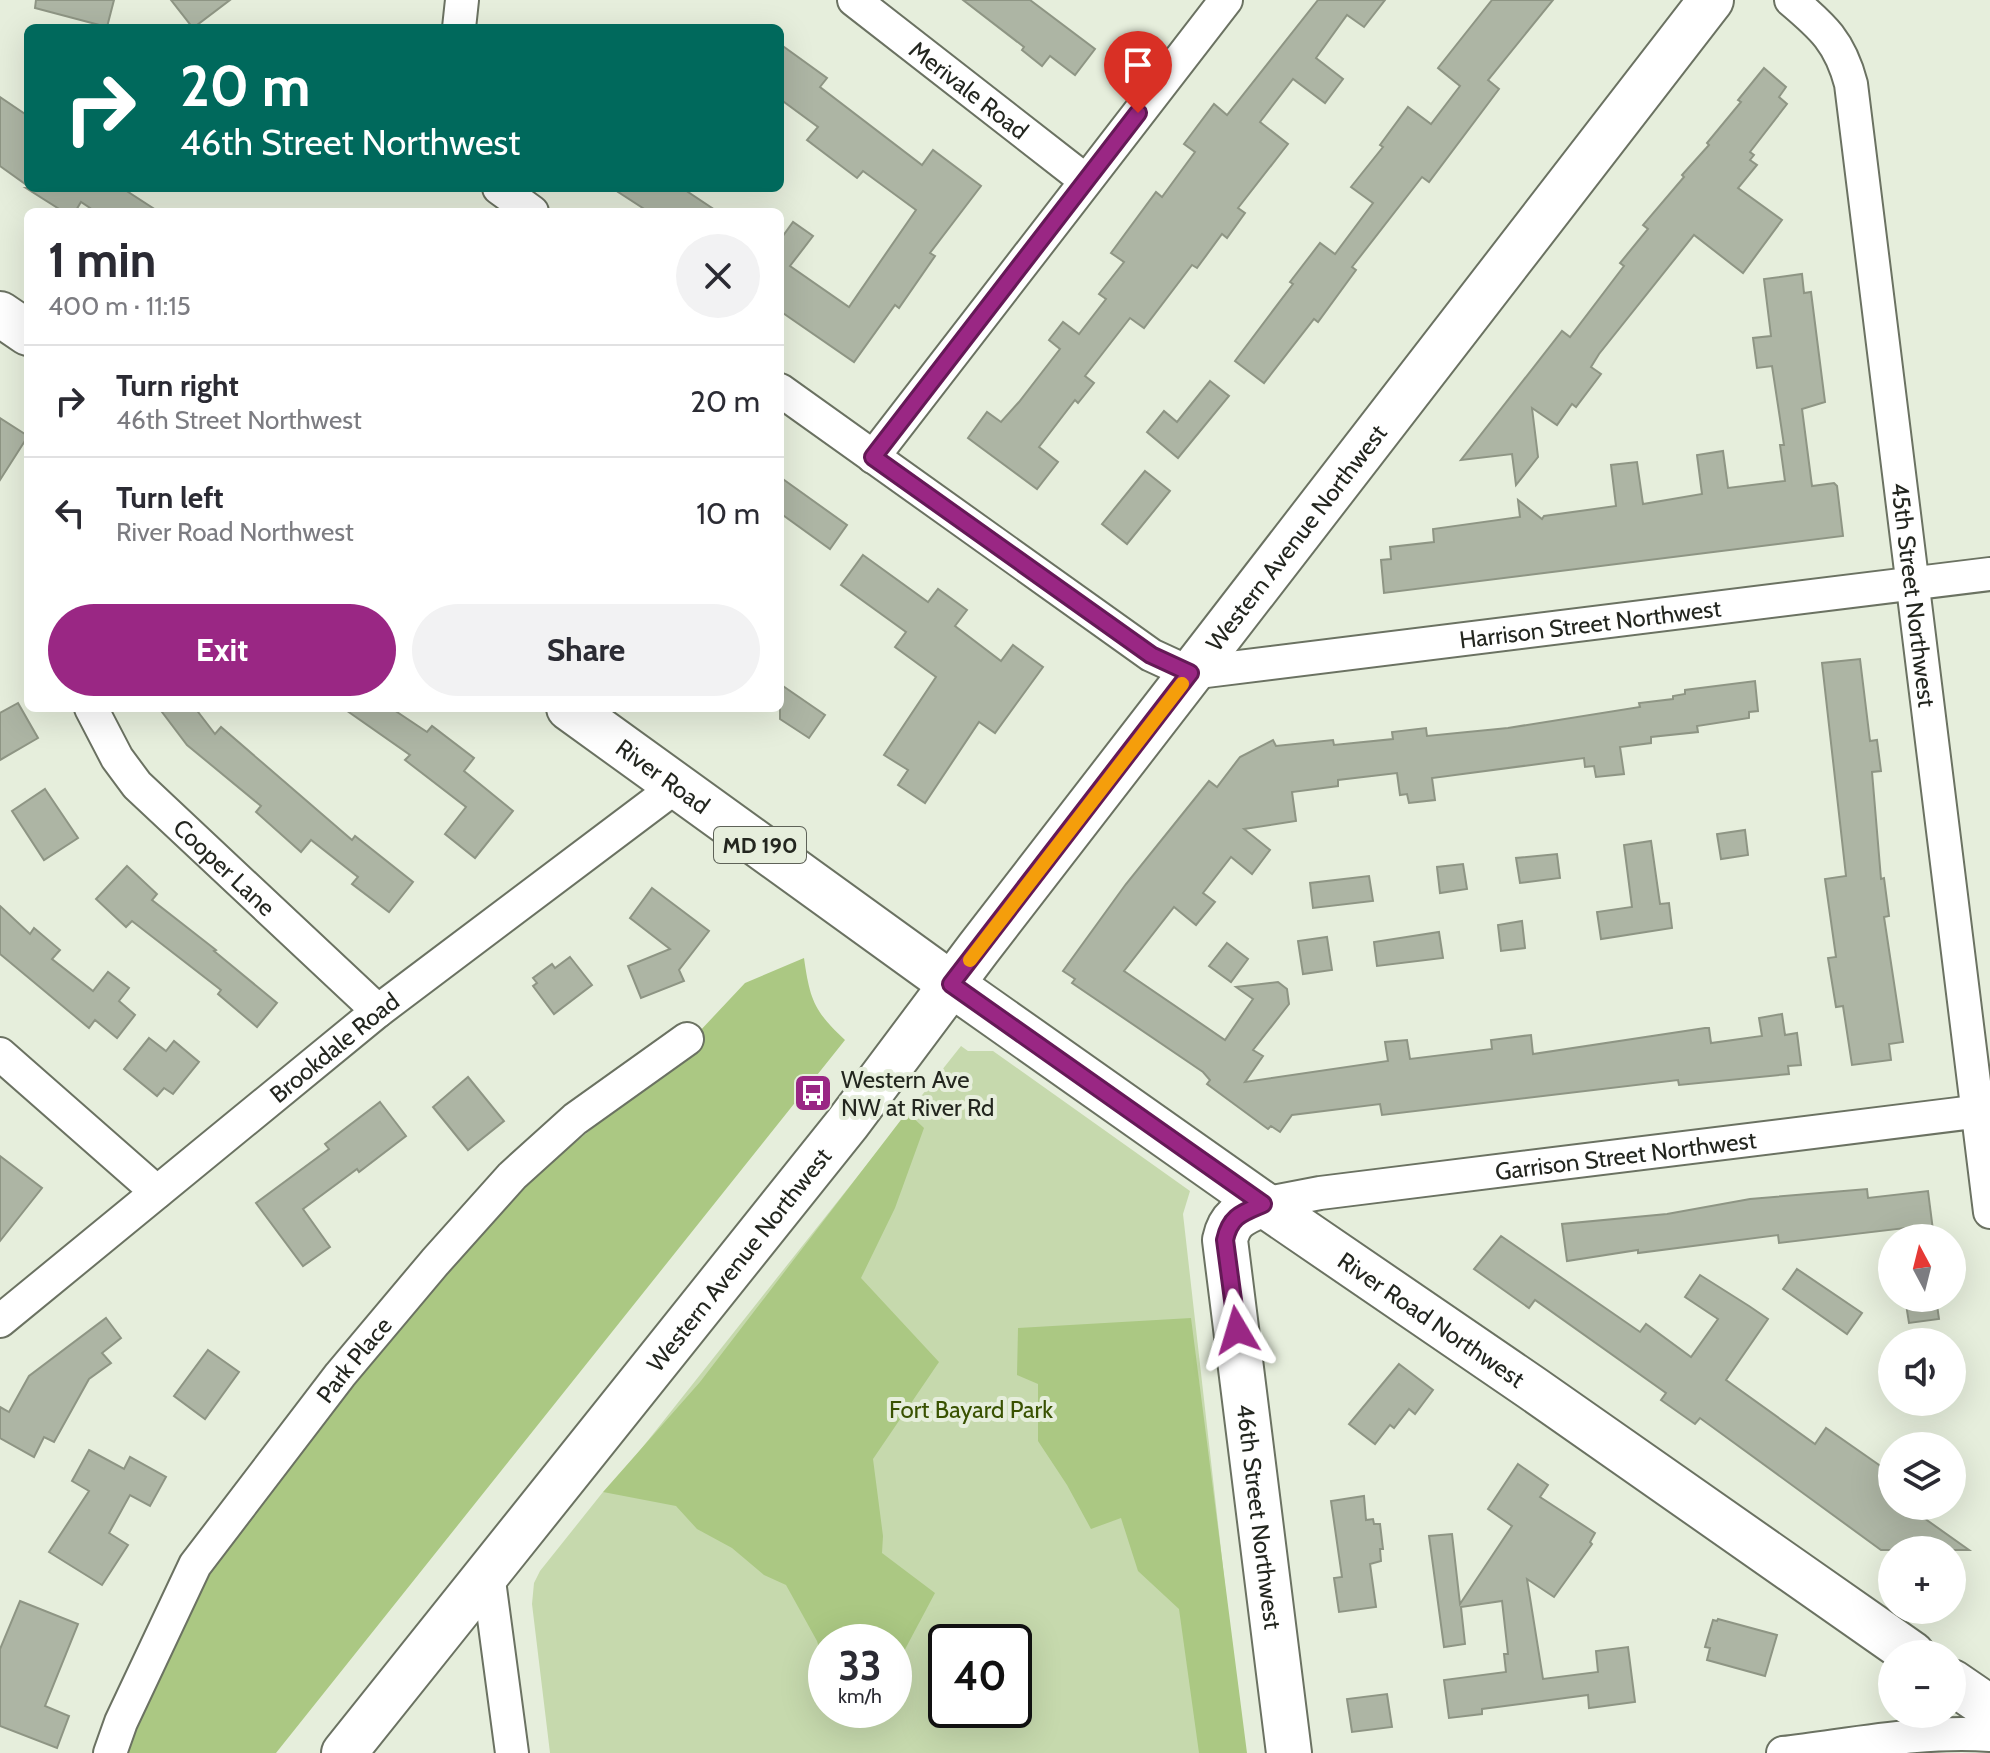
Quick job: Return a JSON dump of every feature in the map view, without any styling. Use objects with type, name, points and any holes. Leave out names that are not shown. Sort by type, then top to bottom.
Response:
[{"type":"main road","name":"Western Avenue Northwest","points":[[344,1753],[847,1124],[1190,673],[1711,0]]},
{"type":"main road","points":[[0,314],[24,330]]},
{"type":"main road","name":"River Road","points":[[575,712],[951,984]]},
{"type":"main road","name":"River Road Northwest","points":[[951,984],[1892,1640]]},
{"type":"main road","name":"46th Street Northwest","points":[[1263,1204],[1234,1217],[1225,1240],[1289,1753]]},
{"type":"main road","points":[[1966,1692],[1990,1708]]},
{"type":"street","points":[[459,24],[462,0]]},
{"type":"street","name":"Merivale Road","points":[[854,0],[1085,180]]},
{"type":"street","points":[[873,457],[1226,0]]},
{"type":"street","name":"45th Street Northwest","points":[[1791,0],[1827,31],[1842,56],[1851,84],[1912,584],[1984,1111],[1990,1212]]},
{"type":"street","points":[[504,192],[526,208]]},
{"type":"street","points":[[784,393],[1151,655],[1190,673]]},
{"type":"street","name":"Harrison Street Northwest","points":[[1190,673],[1990,574]]},
{"type":"street","name":"Cooper Lane","points":[[93,712],[117,758],[137,785],[378,1011]]},
{"type":"street","name":"Brookdale Road","points":[[0,1321],[378,1011],[678,785]]},
{"type":"street","name":"Park Place","points":[[110,1753],[121,1722],[195,1565],[340,1375],[512,1176],[575,1119],[687,1039]]},
{"type":"street","points":[[0,1054],[157,1192]]},
{"type":"street","name":"Garrison Street Northwest","points":[[1263,1204],[1320,1193],[1984,1111]]},
{"type":"street","points":[[488,1573],[512,1753]]},
{"type":"street","points":[[1783,1753],[1958,1732],[1990,1735]]},
{"type":"green space","points":[[804,958],[815,1004],[826,1021],[845,1040],[276,1753],[125,1753],[210,1554],[511,1196],[667,1066],[745,983]]},
{"type":"green space","name":"Fort Bayard Park","points":[[961,1046],[968,1051],[993,1051],[1190,1191],[1183,1214],[1244,1753],[550,1753],[532,1604],[534,1583],[540,1571],[603,1492],[607,1492]]},
{"type":"green space","points":[[907,1112],[924,1128],[895,1208],[861,1278],[939,1362],[873,1459],[883,1536],[882,1553],[935,1593],[912,1636],[912,1624],[808,1625],[786,1585],[764,1575],[732,1548],[697,1529],[676,1506],[603,1492],[700,1382]]},
{"type":"green space","points":[[1191,1318],[1247,1753],[1199,1753],[1179,1609],[1138,1571],[1121,1518],[1091,1529],[1038,1441],[1038,1384],[1017,1375],[1018,1328]]},
{"type":"building","points":[[36,0],[114,0],[108,24],[96,24],[35,8]]},
{"type":"building","points":[[171,0],[230,0],[198,24],[190,24]]},
{"type":"building","points":[[963,0],[1030,0],[1095,49],[1075,75],[1050,56],[1042,66],[1022,50],[1024,47]]},
{"type":"building","points":[[1318,0],[1385,0],[1364,27],[1347,15],[1316,58],[1343,79],[1325,103],[1293,79],[1260,122],[1288,144],[1238,208],[1245,213],[1227,238],[1222,234],[1197,268],[1192,265],[1144,328],[1130,318],[1085,376],[1094,383],[1078,403],[1075,400],[1039,447],[1058,462],[1037,489],[968,438],[987,412],[1001,422],[1019,402],[1060,349],[1049,340],[1063,322],[1079,334],[1106,299],[1099,294],[1124,262],[1111,253],[1156,192],[1162,197],[1195,152],[1184,144],[1214,104],[1227,115]]},
{"type":"building","points":[[1492,0],[1553,0],[1488,80],[1499,89],[1429,182],[1422,177],[1352,267],[1356,270],[1318,322],[1314,319],[1264,383],[1235,361],[1320,243],[1335,254],[1373,203],[1351,187],[1383,147],[1380,145],[1408,107],[1431,124],[1460,86],[1438,68]]},
{"type":"building","points":[[784,47],[827,78],[820,87],[922,165],[933,150],[981,186],[930,253],[935,256],[899,308],[895,305],[854,362],[784,314],[784,234],[793,222],[813,236],[790,266],[849,307],[916,210],[863,171],[857,178],[807,140],[818,127],[784,102]]},
{"type":"building","points":[[1764,68],[1786,87],[1779,97],[1787,104],[1750,152],[1754,155],[1750,160],[1757,165],[1738,188],[1782,220],[1743,273],[1694,235],[1599,354],[1591,367],[1601,374],[1576,407],[1572,404],[1557,425],[1532,408],[1538,457],[1516,485],[1512,454],[1461,460],[1562,331],[1570,337],[1624,266],[1620,263],[1648,229],[1643,225],[1709,145],[1707,143]]},
{"type":"building","points":[[0,97],[24,113],[24,183],[0,166]]},
{"type":"building","points":[[32,192],[128,192],[153,208],[90,208],[81,202],[77,208],[58,208]]},
{"type":"building","points":[[618,192],[688,192],[712,208],[643,208]]},
{"type":"building","points":[[1802,274],[1804,293],[1811,292],[1825,402],[1802,409],[1812,486],[1834,483],[1837,486],[1843,536],[1384,593],[1381,560],[1391,559],[1390,547],[1434,542],[1433,529],[1520,517],[1518,500],[1542,519],[1544,516],[1616,506],[1611,465],[1637,462],[1643,504],[1702,494],[1697,455],[1723,451],[1728,488],[1785,481],[1780,445],[1784,445],[1772,366],[1757,368],[1753,338],[1771,336],[1764,279]]},
{"type":"building","points":[[1210,381],[1229,396],[1178,458],[1147,432],[1164,411],[1177,422]]},
{"type":"building","points":[[0,418],[24,433],[24,442],[0,480]]},
{"type":"building","points":[[1145,471],[1170,491],[1127,544],[1102,524]]},
{"type":"building","points":[[784,480],[847,525],[830,549],[784,516]]},
{"type":"building","points":[[863,555],[928,602],[938,589],[967,610],[955,626],[1001,661],[1013,645],[1043,667],[995,733],[979,722],[925,803],[898,785],[908,770],[884,755],[936,677],[895,647],[906,632],[841,585]]},
{"type":"building","points":[[1860,659],[1870,741],[1877,740],[1881,771],[1872,772],[1881,879],[1884,878],[1889,916],[1884,917],[1903,1042],[1889,1044],[1891,1060],[1852,1065],[1843,1006],[1836,1007],[1828,958],[1836,957],[1825,879],[1846,876],[1822,663]]},
{"type":"building","points":[[1755,681],[1758,711],[1749,712],[1749,718],[1697,726],[1698,732],[1651,737],[1651,743],[1620,747],[1624,774],[1596,777],[1594,766],[1585,767],[1584,758],[1432,778],[1435,800],[1409,803],[1407,794],[1400,795],[1397,773],[1338,780],[1338,786],[1292,792],[1296,821],[1244,829],[1270,850],[1252,874],[1231,857],[1203,893],[1215,902],[1196,925],[1174,907],[1124,971],[1225,1040],[1253,999],[1236,987],[1278,982],[1287,989],[1289,1004],[1253,1050],[1263,1056],[1245,1082],[1388,1061],[1385,1042],[1407,1040],[1410,1059],[1492,1049],[1491,1040],[1531,1035],[1533,1054],[1705,1028],[1709,1028],[1711,1043],[1762,1036],[1759,1018],[1782,1014],[1785,1035],[1797,1033],[1801,1065],[1788,1066],[1789,1074],[1679,1085],[1678,1080],[1382,1115],[1380,1104],[1292,1115],[1280,1132],[1271,1126],[1268,1129],[1207,1084],[1210,1080],[1203,1072],[1072,983],[1075,979],[1063,971],[1126,884],[1209,781],[1217,787],[1240,757],[1273,740],[1276,746],[1333,740],[1334,745],[1393,739],[1392,732],[1426,728],[1427,736],[1508,728],[1640,707],[1639,703],[1673,699],[1673,696],[1685,694],[1685,690]]},
{"type":"building","points":[[784,687],[825,715],[809,738],[780,719],[780,712],[784,712]]},
{"type":"building","points":[[18,703],[38,738],[0,760],[0,713]]},
{"type":"building","points":[[162,712],[198,712],[215,734],[221,727],[352,840],[355,836],[413,882],[389,912],[352,884],[358,877],[311,840],[301,852],[256,812],[261,806],[187,745]]},
{"type":"building","points":[[349,712],[397,712],[427,732],[432,726],[474,758],[464,771],[513,811],[475,858],[445,834],[466,807],[405,760],[410,755]]},
{"type":"building","points":[[45,789],[78,838],[44,860],[12,811]]},
{"type":"building","points":[[1745,830],[1748,855],[1721,859],[1717,834]]},
{"type":"building","points":[[1651,841],[1660,904],[1669,903],[1672,928],[1601,939],[1597,912],[1632,907],[1624,845]]},
{"type":"building","points":[[1557,854],[1560,878],[1520,883],[1516,858]]},
{"type":"building","points":[[1463,864],[1467,889],[1440,893],[1437,867]]},
{"type":"building","points":[[127,866],[157,894],[152,900],[277,1003],[257,1027],[218,994],[221,990],[132,921],[126,927],[96,899]]},
{"type":"building","points":[[1369,876],[1373,901],[1313,908],[1310,883]]},
{"type":"building","points":[[652,888],[709,931],[679,970],[684,981],[641,998],[628,966],[670,949],[630,918]]},
{"type":"building","points":[[0,906],[30,934],[34,928],[60,950],[52,959],[93,991],[108,972],[129,988],[119,1001],[135,1015],[117,1038],[95,1020],[89,1028],[0,954]]},
{"type":"building","points":[[1522,921],[1525,948],[1501,951],[1498,925]]},
{"type":"building","points":[[1439,932],[1443,958],[1377,966],[1374,942]]},
{"type":"building","points":[[1327,937],[1332,970],[1303,974],[1298,941]]},
{"type":"building","points":[[1227,943],[1248,959],[1231,982],[1209,966]]},
{"type":"building","points":[[570,957],[592,985],[554,1014],[533,986],[537,983],[533,978],[552,964],[555,968]]},
{"type":"building","points":[[149,1038],[166,1051],[174,1041],[199,1062],[173,1094],[164,1088],[157,1096],[124,1069]]},
{"type":"building","points":[[468,1077],[504,1121],[468,1150],[433,1107]]},
{"type":"building","points":[[380,1102],[406,1136],[303,1209],[330,1247],[303,1266],[256,1203],[329,1149],[325,1144]]},
{"type":"building","points":[[0,1156],[42,1188],[0,1241]]},
{"type":"building","points":[[1867,1189],[1868,1198],[1928,1191],[1932,1224],[1878,1224],[1878,1231],[1779,1243],[1778,1235],[1567,1261],[1562,1224],[1667,1214],[1750,1199]]},
{"type":"building","points":[[1501,1236],[1640,1332],[1646,1324],[1691,1357],[1718,1319],[1685,1297],[1700,1275],[1768,1319],[1726,1380],[1815,1444],[1826,1428],[1878,1464],[1878,1520],[1927,1520],[1949,1536],[1878,1536],[1878,1548],[1700,1418],[1695,1424],[1661,1400],[1666,1393],[1535,1300],[1529,1308],[1474,1269]]},
{"type":"building","points":[[1797,1269],[1862,1313],[1847,1334],[1783,1289]]},
{"type":"building","points":[[1907,1312],[1938,1312],[1939,1319],[1909,1323]]},
{"type":"building","points":[[106,1318],[121,1338],[102,1353],[111,1363],[89,1379],[54,1442],[44,1437],[34,1457],[0,1438],[0,1407],[9,1412],[29,1376]]},
{"type":"building","points":[[208,1350],[239,1372],[205,1419],[174,1396]]},
{"type":"building","points":[[1399,1364],[1433,1390],[1415,1414],[1409,1409],[1394,1428],[1390,1425],[1375,1444],[1349,1424]]},
{"type":"building","points":[[89,1450],[124,1469],[130,1457],[166,1477],[150,1506],[130,1495],[109,1533],[128,1545],[102,1585],[49,1552],[89,1491],[72,1481]]},
{"type":"building","points":[[1518,1464],[1548,1485],[1540,1497],[1595,1533],[1590,1542],[1592,1544],[1554,1597],[1527,1579],[1543,1679],[1598,1672],[1596,1651],[1628,1647],[1635,1702],[1589,1708],[1588,1695],[1482,1709],[1482,1714],[1449,1718],[1444,1680],[1506,1672],[1504,1654],[1508,1654],[1502,1601],[1461,1607],[1465,1644],[1444,1647],[1429,1536],[1452,1534],[1460,1604],[1512,1526],[1488,1509]]},
{"type":"building","points":[[1364,1496],[1366,1520],[1373,1519],[1374,1524],[1380,1524],[1383,1549],[1380,1549],[1381,1561],[1370,1564],[1376,1607],[1339,1612],[1334,1578],[1342,1577],[1331,1501]]},
{"type":"building","points":[[20,1601],[78,1624],[45,1706],[69,1716],[57,1748],[0,1726],[0,1649]]},
{"type":"building","points":[[1713,1620],[1777,1635],[1765,1676],[1707,1660],[1710,1648],[1705,1647]]},
{"type":"building","points":[[1387,1694],[1392,1727],[1352,1732],[1347,1699]]},
{"type":"slow traffic","points":[[970,960],[1182,684]]},
{"type":"place","name":"Western Ave NW at River Rd","points":[[813,1093]]},
{"type":"route","points":[[1138,113],[873,457],[1151,655],[1190,673],[951,984],[1263,1204],[1234,1217],[1225,1240],[1237,1330]]}]
